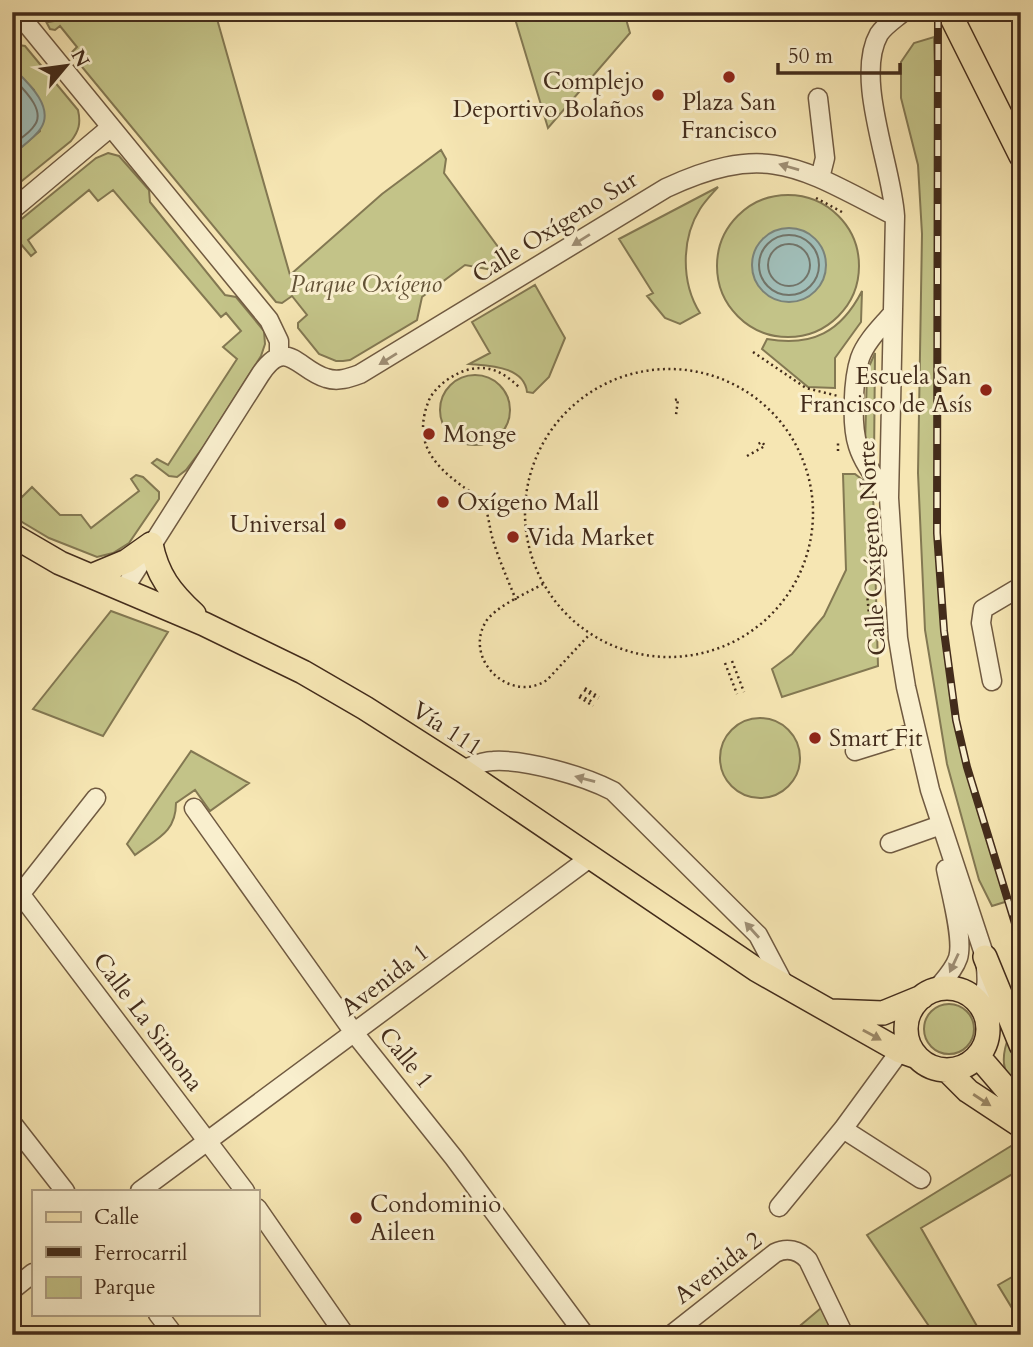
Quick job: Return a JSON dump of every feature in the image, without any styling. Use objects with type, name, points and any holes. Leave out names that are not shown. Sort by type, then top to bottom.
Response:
[{"type":"main road","points":[[949,12],[1014,123],[1021,156]]},
{"type":"main road","name":"Vía 111","points":[[12,535],[60,563],[204,624],[303,672],[462,770],[786,988],[909,1054]]},
{"type":"main road","points":[[91,576],[127,561],[151,544],[154,561],[163,581],[175,597],[204,624]]},
{"type":"main road","points":[[985,957],[1021,1045]]},
{"type":"main road","points":[[945,988],[962,991],[977,1002],[984,1012],[988,1035],[978,1056],[959,1068],[947,1070],[928,1065],[909,1054],[907,1019],[913,1007],[929,993],[945,988]]},
{"type":"main road","name":"Vía 111","points":[[827,1011],[883,1013],[929,993]]},
{"type":"main road","points":[[978,1056],[1021,1106]]},
{"type":"main road","points":[[947,1070],[968,1091],[1021,1126]]},
{"type":"street","points":[[17,12],[270,320],[279,341],[279,357],[264,368],[124,589]]},
{"type":"street","name":"Calle Oxígeno Norte","points":[[903,12],[880,34],[875,46],[871,79],[873,105],[890,176],[895,216],[889,498],[898,638],[960,942],[959,956],[953,969],[929,993]]},
{"type":"street","points":[[818,98],[825,158],[820,178]]},
{"type":"street","points":[[12,210],[111,127]]},
{"type":"street","name":"Calle Oxígeno Sur","points":[[279,357],[293,357],[326,378],[346,379],[360,374],[666,188],[695,174],[730,164],[761,163],[786,166],[820,178],[895,216]]},
{"type":"street","points":[[889,498],[864,461],[857,444],[854,419],[860,358],[870,340],[892,314]]},
{"type":"street","points":[[992,681],[981,623],[983,609],[1015,590]]},
{"type":"street","points":[[855,751],[916,732]]},
{"type":"street","points":[[462,770],[492,761],[523,763],[596,782],[613,791],[758,935],[786,988]]},
{"type":"street","name":"Calle Oxígeno Norte","points":[[932,797],[985,957],[987,980],[983,997],[977,1002]]},
{"type":"street","points":[[15,894],[96,798]]},
{"type":"street","name":"Calle 1","points":[[194,808],[355,1034],[454,1158],[585,1335]]},
{"type":"street","points":[[890,843],[938,826]]},
{"type":"street","name":"Avenida 1","points":[[141,1190],[591,857]]},
{"type":"street","name":"Calle La Simona","points":[[15,894],[244,1190]]},
{"type":"street","points":[[779,1207],[909,1054]]},
{"type":"street","points":[[12,1123],[64,1190]]},
{"type":"street","points":[[843,1129],[921,1179]]},
{"type":"street","points":[[259,1211],[345,1335]]},
{"type":"street","name":"Avenida 2","points":[[671,1335],[775,1253],[786,1249],[798,1251],[808,1260],[844,1335]]},
{"type":"street","points":[[12,1290],[32,1274]]},
{"type":"street","points":[[160,1316],[174,1335]]},
{"type":"path","points":[[816,198],[842,212]]},
{"type":"path","points":[[753,352],[806,388],[855,399]]},
{"type":"path","points":[[516,600],[492,539],[483,502],[432,460],[424,439],[424,417],[431,397],[446,381],[465,371],[475,368],[501,371],[519,387]]},
{"type":"path","points":[[646,369],[692,369],[736,384],[775,415],[802,456],[814,505],[808,554],[786,599],[751,633],[705,654],[656,657],[611,646],[572,620],[543,584],[527,540],[526,528],[525,494],[538,449],[565,411],[602,383],[646,369]]},
{"type":"path","points":[[675,400],[678,399],[676,415]]},
{"type":"path","points":[[747,456],[765,446],[762,442],[758,444]]},
{"type":"path","points":[[543,584],[493,613],[485,623],[481,635],[481,650],[486,665],[494,676],[514,687],[538,686],[547,680],[591,633]]},
{"type":"path","points":[[867,593],[869,615]]},
{"type":"path","points":[[732,661],[744,692]]},
{"type":"path","points":[[725,663],[737,694]]},
{"type":"path","points":[[584,689],[598,698]]},
{"type":"path","points":[[580,696],[594,705]]},
{"type":"green space","name":"Parque Oxígeno","points":[[41,12],[45,12],[48,22],[105,12],[215,12],[290,275],[382,194],[441,150],[446,159],[444,173],[501,251],[505,266],[498,271],[465,265],[422,297],[417,320],[350,360],[336,361],[319,354],[298,328],[298,323],[307,315],[292,296],[282,303],[276,302],[73,56],[72,52],[77,47],[60,26],[55,30],[50,29]]},
{"type":"green space","points":[[513,12],[624,12],[630,33],[548,128]]},
{"type":"green space","points":[[934,37],[938,153],[935,436],[940,578],[946,648],[960,741],[1008,901],[992,906],[979,880],[947,764],[925,630],[918,473],[922,234],[918,165],[901,98],[901,62],[914,43]]},
{"type":"green space","points":[[12,44],[25,46],[78,110],[79,123],[71,141],[12,189],[12,155],[40,131],[34,90],[12,67]]},
{"type":"green space","points":[[108,153],[119,156],[149,190],[150,202],[225,295],[236,297],[264,331],[265,344],[261,356],[204,446],[186,470],[177,477],[169,476],[152,463],[157,459],[168,465],[237,359],[223,347],[241,331],[226,313],[221,317],[113,190],[98,201],[89,190],[28,240],[36,252],[31,256],[14,236],[13,226],[96,158]]},
{"type":"green space","points":[[718,187],[702,206],[694,221],[687,247],[689,288],[700,313],[680,324],[665,318],[647,296],[653,293],[619,239]]},
{"type":"green space","points":[[788,195],[815,200],[838,216],[854,239],[859,266],[854,293],[838,316],[815,332],[788,337],[761,332],[738,316],[722,293],[717,266],[722,239],[738,216],[761,200]]},
{"type":"green space","points":[[535,285],[565,338],[549,377],[533,393],[527,392],[524,383],[513,372],[469,364],[490,353],[472,322]]},
{"type":"green space","points":[[862,291],[861,322],[835,358],[835,388],[808,387],[762,349],[767,339],[798,341],[824,333],[845,317]]},
{"type":"green space","points":[[875,353],[874,462],[865,447],[867,371]]},
{"type":"green space","points":[[468,375],[482,375],[495,381],[504,390],[510,410],[508,423],[500,435],[482,445],[468,445],[455,439],[446,430],[440,417],[440,403],[446,390],[455,381]]},
{"type":"green space","points":[[843,474],[855,474],[873,488],[878,666],[782,697],[772,669],[792,654],[824,616],[846,570]]},
{"type":"green space","points":[[136,475],[143,477],[159,492],[159,499],[129,543],[113,553],[97,557],[49,538],[12,516],[12,486],[22,497],[32,487],[60,515],[81,515],[91,528],[139,491],[131,479]]},
{"type":"green space","points":[[111,611],[168,632],[103,736],[33,709]]},
{"type":"green space","points":[[760,718],[775,721],[788,730],[797,743],[800,758],[797,773],[788,786],[775,795],[760,798],[745,795],[732,786],[723,773],[720,758],[723,743],[732,730],[745,721]]},
{"type":"green space","points":[[191,751],[249,783],[210,811],[195,790],[176,803],[173,822],[169,828],[135,855],[127,844]]},
{"type":"green space","points":[[949,1004],[967,1011],[974,1029],[967,1047],[949,1054],[931,1047],[924,1029],[931,1011]]},
{"type":"green space","points":[[1009,1036],[1021,1063],[1021,1097],[1005,1068],[1004,1054]]},
{"type":"green space","points":[[1011,1146],[1021,1149],[1021,1169],[921,1228],[982,1335],[935,1335],[867,1235]]},
{"type":"green space","points":[[1021,1272],[1021,1323],[998,1285]]},
{"type":"green space","points":[[821,1308],[834,1335],[789,1335]]},
{"type":"water","points":[[12,67],[37,94],[42,103],[44,120],[35,135],[12,155]]},
{"type":"water","points":[[789,228],[803,231],[815,239],[823,251],[826,265],[823,279],[815,291],[803,299],[789,302],[775,299],[763,291],[755,279],[752,265],[755,251],[763,239],[775,231]]},
{"type":"railway","points":[[938,12],[937,533],[944,631],[956,720],[967,767],[1021,943]]},
{"type":"place","name":"Plaza San Francisco","points":[[729,77]]},
{"type":"place","name":"Complejo Deportivo Bolaños","points":[[658,95]]},
{"type":"place","name":"Escuela San Francisco de Asís","points":[[986,390]]},
{"type":"place","name":"Monge","points":[[429,434]]},
{"type":"place","name":"Oxígeno Mall","points":[[443,502]]},
{"type":"place","name":"Universal","points":[[340,524]]},
{"type":"place","name":"Vida Market","points":[[513,537]]},
{"type":"place","name":"Smart Fit","points":[[815,738]]},
{"type":"place","name":"Condominio Aileen","points":[[356,1218]]}]
